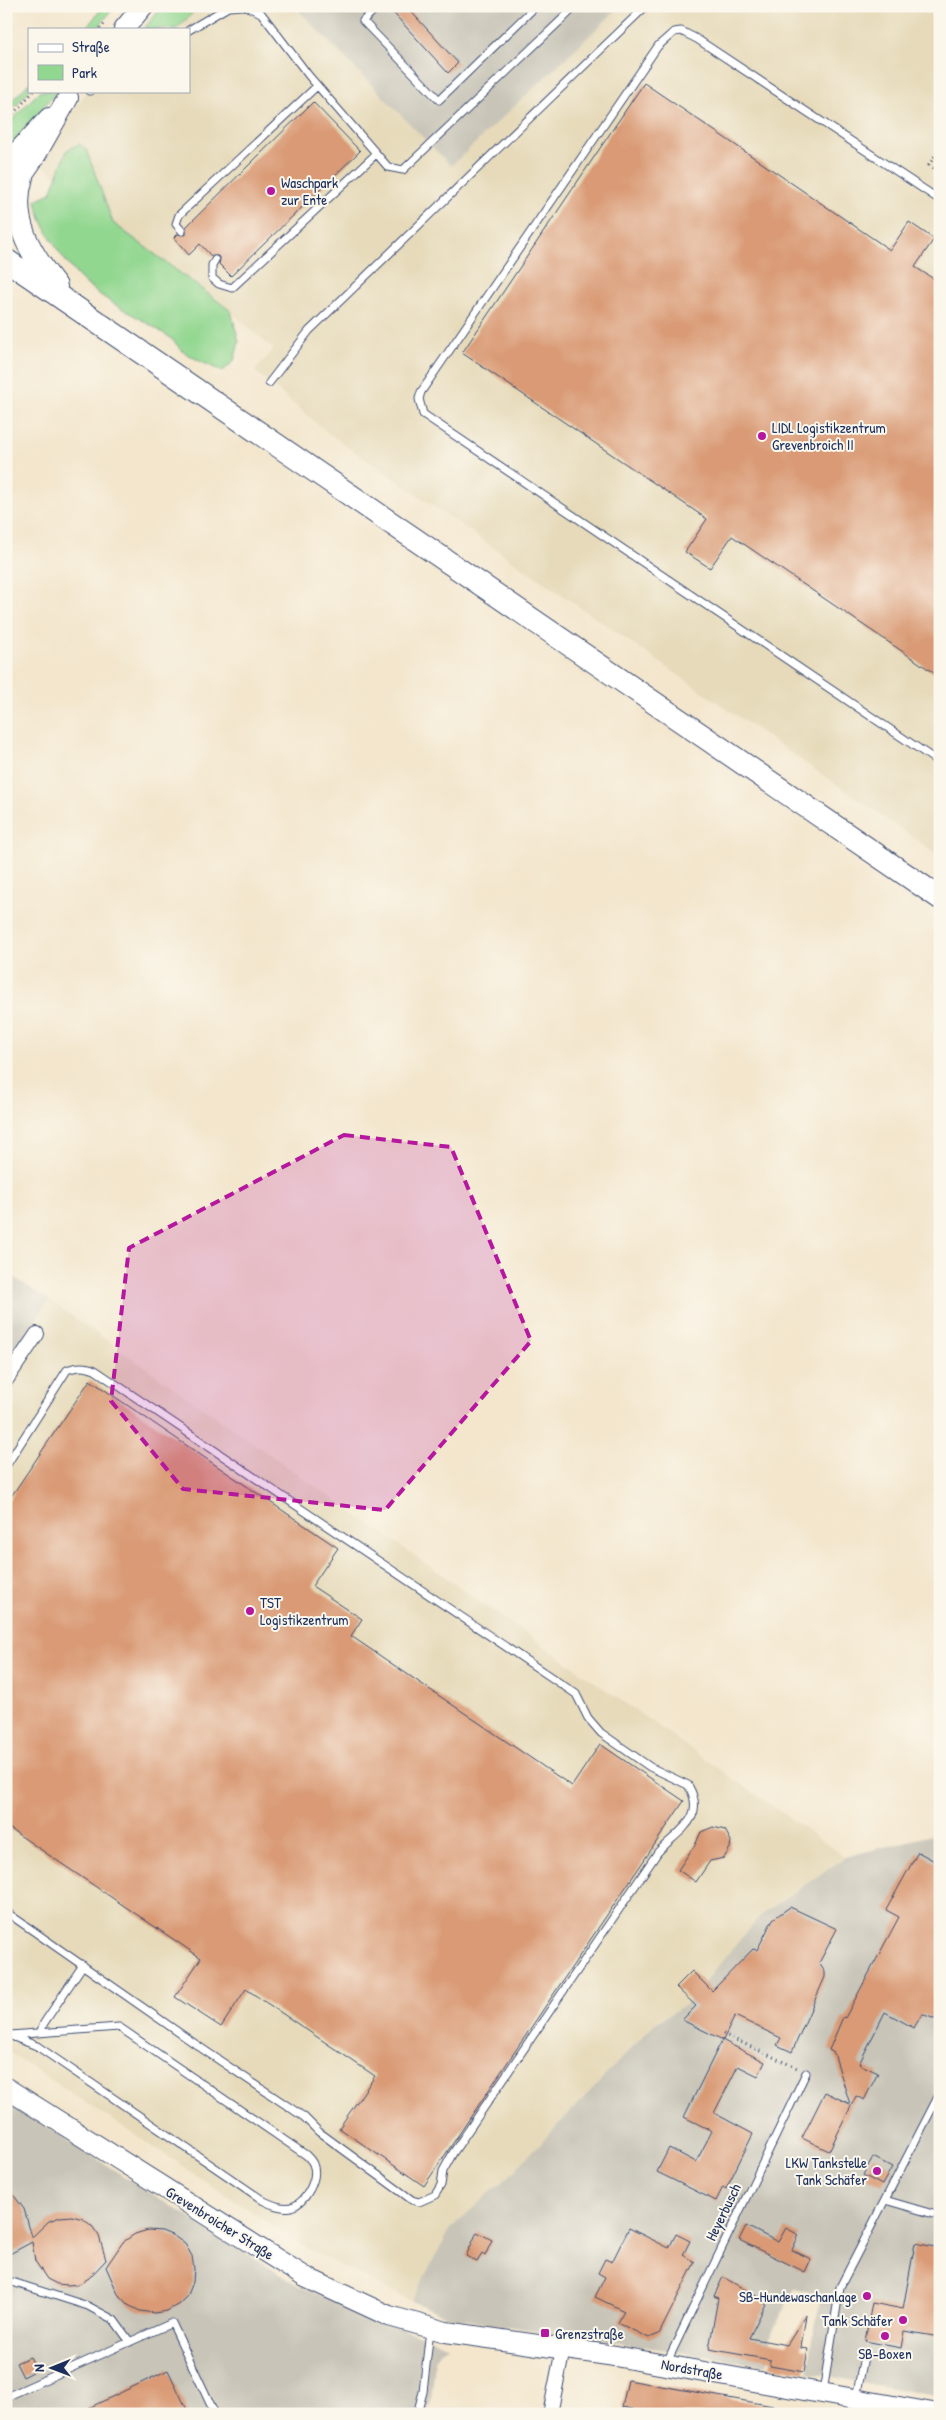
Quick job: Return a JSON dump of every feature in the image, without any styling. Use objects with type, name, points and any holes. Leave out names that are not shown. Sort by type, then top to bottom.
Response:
[{"type":"main road","points":[[14,171],[17,206],[23,236],[36,260],[72,304]]},
{"type":"main road","points":[[6,260],[940,898]]},
{"type":"street","points":[[125,28],[143,6]]},
{"type":"street","points":[[6,198],[14,171],[71,95]]},
{"type":"street","points":[[6,1380],[37,1334]]},
{"type":"street","name":"Grevenbroicher Straße","points":[[6,2088],[305,2277],[366,2307],[438,2330]]},
{"type":"street","name":"Nordstraße","points":[[438,2330],[666,2364],[938,2414]]},
{"type":"street","points":[[550,2414],[563,2349]]},
{"type":"lane","points":[[190,29],[228,7],[244,6],[261,14],[317,86],[376,154],[388,167],[403,170],[576,6]]},
{"type":"lane","points":[[378,6],[363,21],[440,100],[536,6]]},
{"type":"lane","points":[[269,383],[309,330],[646,6]]},
{"type":"lane","points":[[940,200],[698,39],[681,31],[674,32],[653,54],[421,392],[419,399],[423,414],[940,763]]},
{"type":"lane","points":[[182,231],[176,224],[179,215],[317,86]]},
{"type":"lane","points":[[215,260],[211,271],[212,278],[219,284],[232,288],[376,154]]},
{"type":"lane","points":[[6,1466],[67,1370],[77,1366],[91,1368],[576,1694],[588,1718],[601,1733],[650,1767],[688,1785],[696,1804],[693,1816],[686,1827],[658,1852],[458,2145],[443,2171],[441,2185],[435,2195],[419,2202],[412,2200],[320,2132],[304,2117],[6,1912]]},
{"type":"lane","points":[[40,2033],[44,2023],[83,1965]]},
{"type":"lane","points":[[119,2027],[306,2154],[314,2165],[314,2176],[305,2197],[293,2207],[282,2208],[264,2201],[37,2046],[8,2035],[119,2027]]},
{"type":"lane","name":"Heyerbusch","points":[[666,2364],[806,2073]]},
{"type":"lane","points":[[823,2392],[840,2287],[940,2093]]},
{"type":"lane","points":[[885,2200],[940,2216]]},
{"type":"lane","points":[[6,2280],[88,2306],[114,2320],[130,2342]]},
{"type":"lane","points":[[6,2397],[172,2323],[215,2414]]},
{"type":"lane","points":[[417,2414],[438,2330]]},
{"type":"lane","points":[[856,2398],[864,2357]]},
{"type":"path","points":[[6,121],[33,92]]},
{"type":"path","points":[[937,121],[940,127]]},
{"type":"path","points":[[940,148],[929,165],[940,173]]},
{"type":"path","points":[[723,2034],[806,2073]]},
{"type":"highlighted area","points":[[344,1135],[451,1147],[531,1341],[385,1510],[183,1489],[111,1401],[129,1248]]},
{"type":"shaded area","points":[[159,6],[294,6],[451,166],[621,6],[940,6],[940,856],[328,433],[255,371],[274,349],[211,295],[113,223],[42,165],[86,92],[190,92],[190,28],[141,28]]},
{"type":"shaded area","points":[[294,6],[621,6],[451,166]]},
{"type":"shaded area","points":[[6,1272],[49,1300],[6,1364]]},
{"type":"shaded area","name":"TST Logistikzentrum","points":[[49,1300],[845,1857],[760,1916],[686,2004],[655,2022],[513,2172],[451,2228],[411,2301],[315,2253],[6,2050],[6,1364]]},
{"type":"shaded area","points":[[940,1833],[940,2397],[807,2372],[821,2295],[795,2289],[772,2332],[766,2365],[452,2318],[411,2301],[451,2228],[513,2172],[655,2023],[686,2004],[760,1916],[845,1857]]},
{"type":"shaded area","points":[[6,2102],[302,2288],[449,2346],[441,2351],[435,2361],[431,2403],[426,2414],[6,2414]]},
{"type":"green space","points":[[104,6],[115,6],[98,28],[86,28]]},
{"type":"green space","points":[[163,6],[199,6],[178,28],[145,28]]},
{"type":"green space","points":[[28,84],[28,92],[6,116],[6,107]]},
{"type":"green space","points":[[39,92],[56,92],[6,150],[6,126]]},
{"type":"green space","points":[[79,144],[86,149],[113,223],[231,311],[239,342],[234,361],[223,371],[186,353],[169,337],[95,291],[70,267],[55,245],[42,221],[36,200],[51,193],[67,150]]},
{"type":"building","points":[[387,6],[406,6],[458,63],[448,73]]},
{"type":"building","name":"LIDL Logistikzentrum Grevenbroich II","points":[[644,83],[890,250],[909,222],[934,239],[915,267],[940,283],[940,677],[732,536],[710,568],[685,552],[707,519],[462,353]]},
{"type":"building","name":"Waschpark zur Ente","points":[[313,102],[360,151],[231,276],[219,264],[218,256],[211,256],[200,244],[189,255],[174,238],[178,234],[186,235],[186,227]]},
{"type":"building","points":[[90,1380],[338,1548],[312,1586],[362,1619],[351,1636],[572,1786],[600,1744],[684,1801],[424,2186],[339,2128],[375,2076],[246,1989],[221,2027],[175,1997],[201,1958],[6,1826],[6,1504]]},
{"type":"building","points":[[713,1827],[725,1830],[731,1841],[730,1848],[724,1858],[710,1861],[696,1882],[678,1870],[701,1832]]},
{"type":"building","points":[[918,1852],[940,1864],[940,2021],[922,2014],[914,2028],[885,2012],[859,2064],[878,2073],[864,2100],[856,2096],[829,2151],[802,2138],[825,2092],[850,2104],[834,2053],[829,2050],[843,2017],[845,2018],[899,1917],[886,1910]]},
{"type":"building","points":[[790,1907],[837,1929],[819,1963],[825,1972],[825,1977],[792,2052],[777,2045],[781,2038],[735,2016],[723,2040],[682,2020],[696,2006],[676,1987],[692,1971],[712,1991],[753,1949],[757,1950],[773,1919]]},
{"type":"building","points":[[722,2040],[765,2062],[758,2076],[738,2066],[714,2113],[753,2134],[726,2189],[723,2187],[716,2201],[657,2172],[669,2148],[696,2162],[712,2131],[684,2117]]},
{"type":"building","name":"LKW Tankstelle Tank Schäfer","points":[[873,2157],[892,2167],[882,2185],[863,2175]]},
{"type":"building","points":[[6,2185],[24,2209],[32,2237],[49,2221],[60,2217],[72,2216],[83,2219],[92,2226],[99,2236],[106,2260],[89,2278],[79,2284],[68,2285],[57,2284],[47,2279],[35,2261],[32,2242],[6,2256]]},
{"type":"building","points":[[746,2226],[778,2242],[786,2228],[799,2235],[792,2250],[811,2259],[805,2272],[739,2240]]},
{"type":"building","points":[[629,2228],[669,2248],[676,2234],[690,2241],[683,2255],[695,2262],[659,2334],[649,2338],[618,2323],[624,2311],[595,2297],[605,2277],[598,2273],[605,2259],[612,2262]]},
{"type":"building","points":[[148,2230],[162,2231],[174,2236],[185,2244],[192,2256],[194,2269],[193,2282],[188,2295],[179,2304],[167,2311],[154,2313],[140,2311],[128,2305],[118,2294],[106,2267],[123,2242],[135,2234]]},
{"type":"building","points":[[477,2232],[492,2240],[485,2256],[482,2254],[477,2262],[466,2256]]},
{"type":"building","points":[[915,2243],[940,2248],[940,2337],[904,2331],[901,2348],[865,2341],[872,2303],[903,2309]]},
{"type":"building","points":[[723,2277],[767,2302],[749,2338],[787,2345],[806,2315],[801,2348],[808,2349],[804,2372],[770,2366],[771,2360],[709,2349],[718,2298],[714,2296]]},
{"type":"building","points":[[30,2357],[37,2370],[23,2377],[16,2363]]},
{"type":"building","points":[[168,2370],[189,2414],[76,2414]]},
{"type":"building","points":[[628,2380],[773,2406],[773,2414],[632,2414],[633,2409],[622,2407]]},
{"type":"place","name":"Waschpark zur Ente","points":[[271,191]]},
{"type":"place","name":"LIDL Logistikzentrum Grevenbroich II","points":[[762,436]]},
{"type":"place","name":"TST Logistikzentrum","points":[[250,1611]]},
{"type":"place","name":"LKW Tankstelle Tank Schäfer","points":[[877,2171]]},
{"type":"place","name":"SB-Hundewaschanlage","points":[[867,2296]]},
{"type":"place","name":"Tank Schäfer","points":[[903,2320]]},
{"type":"place","name":"Grenzstraße","points":[[545,2333]]},
{"type":"place","name":"SB-Boxen","points":[[885,2336]]}]
